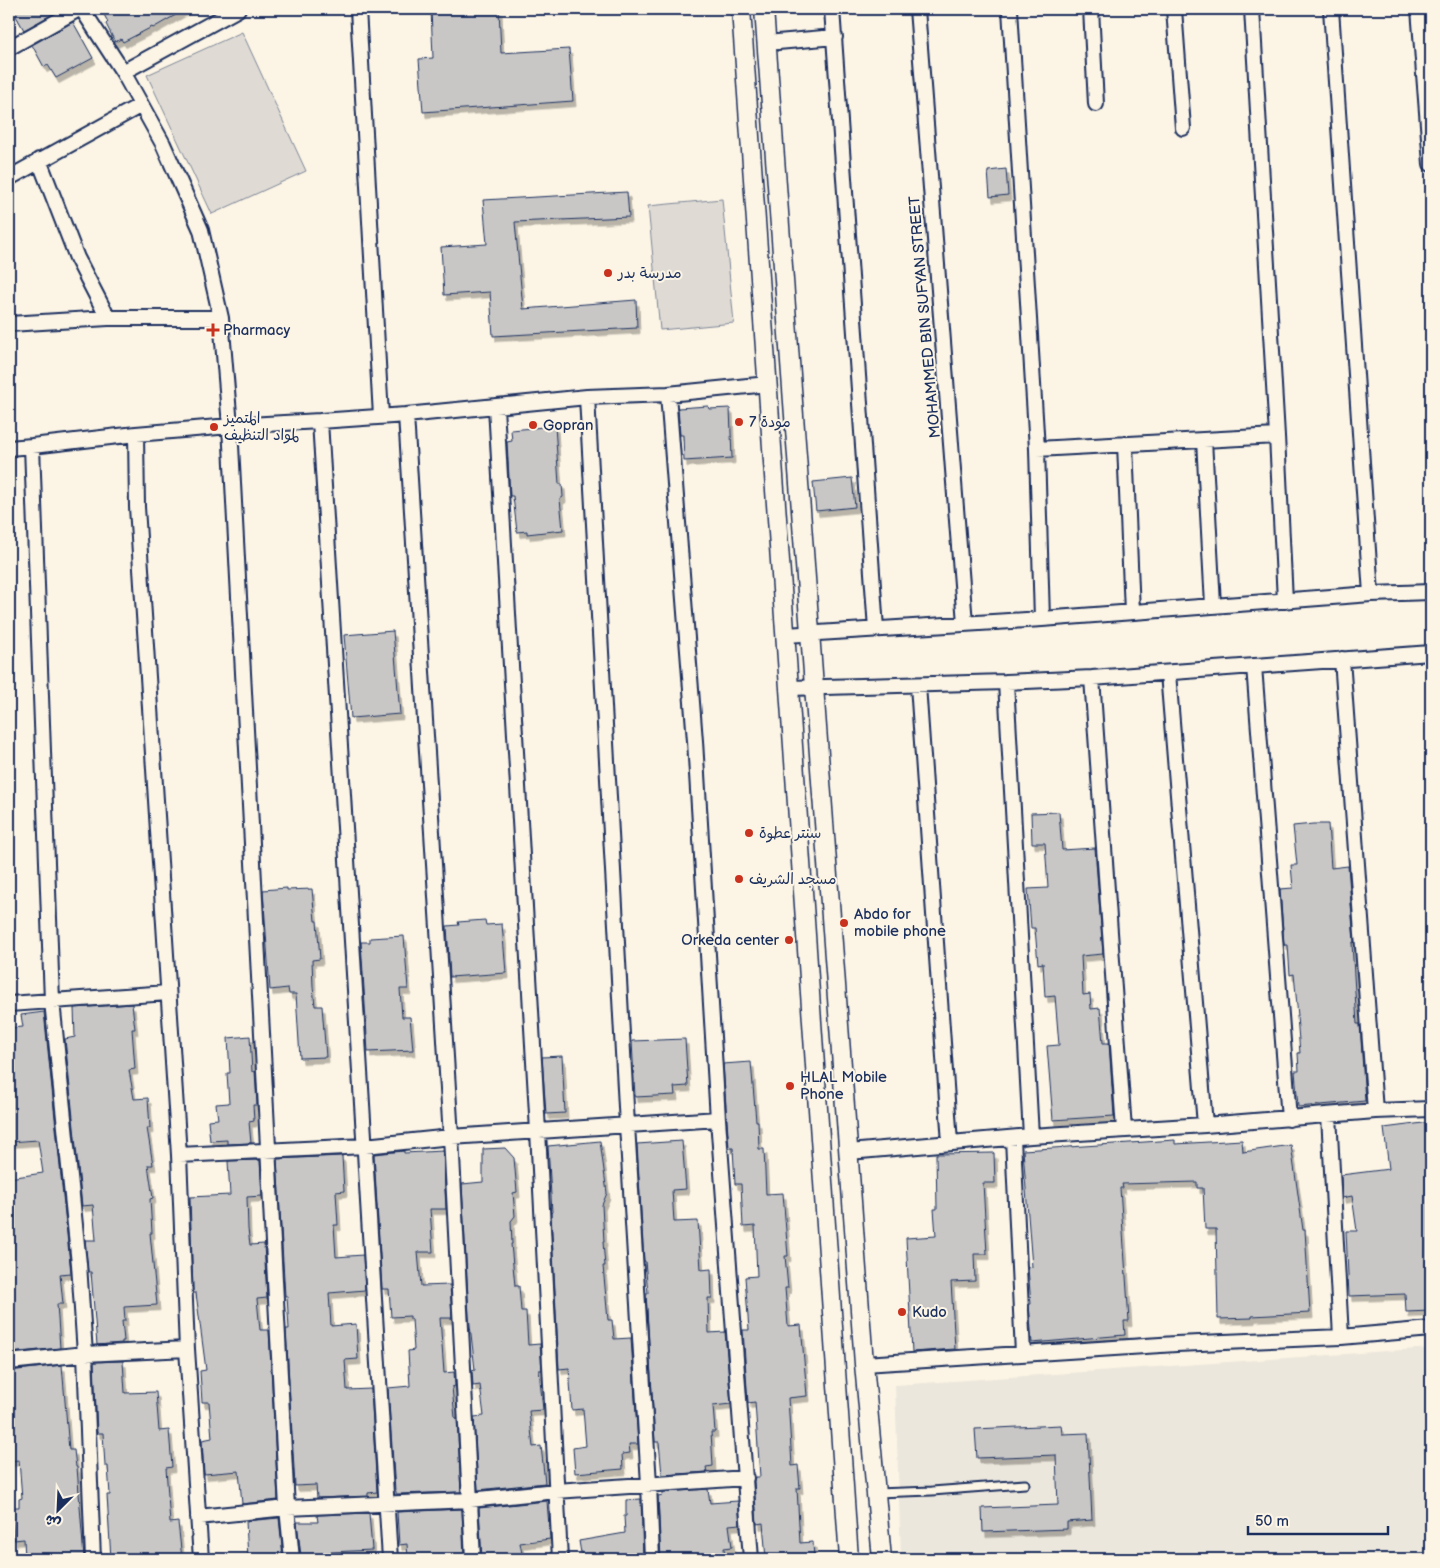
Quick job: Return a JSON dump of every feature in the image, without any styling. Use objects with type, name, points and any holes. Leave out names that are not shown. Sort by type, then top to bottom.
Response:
[{"type":"street","points":[[9,48],[80,9],[123,72],[163,144],[201,230],[221,318],[230,426],[267,1150],[287,1508],[292,1559]]},
{"type":"street","points":[[123,72],[238,9]]},
{"type":"street","points":[[358,9],[381,416]]},
{"type":"street","points":[[741,9],[849,1559]]},
{"type":"street","points":[[764,9],[781,262],[811,633],[864,1364],[882,1559]]},
{"type":"street","points":[[832,9],[876,629]]},
{"type":"street","name":"MOHAMMED BIN SUFYAN STREET","points":[[917,9],[965,623]]},
{"type":"street","points":[[1010,9],[1036,449],[1042,619]]},
{"type":"street","points":[[1091,9],[1096,104]]},
{"type":"street","points":[[1174,9],[1183,128]]},
{"type":"street","points":[[1252,9],[1285,601]]},
{"type":"street","points":[[1331,9],[1371,594]]},
{"type":"street","points":[[1419,9],[1431,164]]},
{"type":"street","points":[[766,43],[835,37]]},
{"type":"street","points":[[9,178],[141,105]]},
{"type":"street","points":[[39,160],[77,258],[108,318]]},
{"type":"street","points":[[9,324],[108,318],[221,318]]},
{"type":"street","points":[[9,448],[230,426],[406,415],[587,397],[668,394],[768,384]]},
{"type":"street","points":[[668,394],[695,741],[718,1119],[751,1559]]},
{"type":"street","points":[[587,397],[652,1559]]},
{"type":"street","points":[[496,407],[538,1131],[560,1559]]},
{"type":"street","points":[[406,415],[451,1137],[473,1559]]},
{"type":"street","points":[[320,421],[390,1559]]},
{"type":"street","points":[[136,434],[137,507],[179,1155],[187,1349],[201,1559]]},
{"type":"street","points":[[1036,449],[1277,436]]},
{"type":"street","points":[[1204,440],[1213,605]]},
{"type":"street","points":[[1125,444],[1132,612]]},
{"type":"street","points":[[32,446],[52,1001],[79,1264],[86,1354],[93,1559]]},
{"type":"street","points":[[786,635],[1042,619],[1371,594],[1431,592]]},
{"type":"street","points":[[789,688],[1092,678],[1431,653]]},
{"type":"street","points":[[1342,659],[1375,1111]]},
{"type":"street","points":[[1254,666],[1289,1119]]},
{"type":"street","points":[[1168,673],[1205,1126]]},
{"type":"street","points":[[1092,678],[1124,1130]]},
{"type":"street","points":[[1006,682],[1031,1136]]},
{"type":"street","points":[[918,685],[950,1143]]},
{"type":"street","points":[[9,1004],[168,993]]},
{"type":"street","points":[[849,1152],[1031,1136],[1205,1126],[1375,1111],[1431,1109]]},
{"type":"street","points":[[1329,1115],[1341,1336]]},
{"type":"street","points":[[179,1155],[365,1146],[451,1137],[718,1119]]},
{"type":"street","points":[[1013,1138],[1024,1354]]},
{"type":"street","points":[[864,1364],[1431,1329]]},
{"type":"street","points":[[9,1362],[86,1354],[187,1349]]},
{"type":"street","points":[[198,1517],[287,1508],[470,1500],[556,1491],[746,1478]]},
{"type":"lane","points":[[876,1493],[1025,1484]]},
{"type":"shaded area","points":[[242,32],[306,171],[212,214],[147,75]]},
{"type":"shaded area","points":[[722,199],[734,323],[660,330],[648,206]]},
{"type":"shaded area","points":[[1431,1348],[1431,1559],[901,1559],[895,1385]]},
{"type":"building","points":[[12,9],[54,9],[53,14],[24,30]]},
{"type":"building","points":[[101,9],[186,9],[153,28],[123,42],[121,39],[115,42]]},
{"type":"building","points":[[431,9],[499,9],[501,53],[569,49],[573,101],[423,112],[419,59],[433,58]]},
{"type":"building","points":[[73,22],[93,58],[56,78],[48,65],[44,67],[32,45]]},
{"type":"building","points":[[1006,169],[1008,195],[990,197],[988,171]]},
{"type":"building","points":[[627,192],[629,217],[515,222],[523,309],[636,300],[637,328],[493,336],[490,292],[444,295],[441,247],[487,244],[483,200]]},
{"type":"building","points":[[708,406],[709,409],[730,408],[732,458],[684,461],[683,435],[680,435],[678,408]]},
{"type":"building","points":[[555,426],[559,484],[562,484],[563,497],[560,499],[563,530],[527,534],[527,531],[517,532],[513,496],[510,496],[507,442],[512,441],[511,430]]},
{"type":"building","points":[[852,478],[855,507],[816,511],[813,482]]},
{"type":"building","points":[[393,631],[400,714],[351,718],[344,635]]},
{"type":"building","points":[[1059,812],[1062,850],[1095,848],[1103,954],[1081,956],[1083,995],[1090,994],[1091,1009],[1100,1008],[1103,1043],[1109,1043],[1114,1116],[1053,1120],[1047,1046],[1059,1045],[1055,996],[1045,997],[1043,963],[1038,964],[1035,928],[1031,928],[1028,889],[1048,888],[1045,843],[1032,843],[1031,813]]},
{"type":"building","points":[[1328,824],[1331,868],[1348,866],[1354,942],[1352,943],[1357,1024],[1360,1024],[1365,1101],[1298,1107],[1295,1071],[1299,1071],[1298,1053],[1300,1053],[1298,1016],[1294,974],[1290,975],[1288,945],[1284,945],[1280,889],[1293,888],[1291,865],[1297,865],[1293,826]]},
{"type":"building","points":[[287,888],[287,890],[312,889],[320,959],[312,960],[313,987],[315,1006],[322,1006],[326,1057],[300,1058],[296,994],[289,994],[288,988],[270,990],[263,890]]},
{"type":"building","points":[[485,920],[486,925],[502,924],[506,973],[450,977],[447,926],[459,925],[458,922]]},
{"type":"building","points":[[404,936],[408,989],[400,989],[402,1017],[410,1017],[413,1050],[368,1052],[361,942],[370,942],[370,938]]},
{"type":"building","points":[[132,1004],[135,1029],[132,1029],[135,1069],[129,1070],[134,1099],[148,1098],[150,1128],[147,1128],[153,1165],[148,1165],[153,1198],[150,1199],[152,1233],[150,1233],[157,1305],[124,1307],[125,1321],[122,1321],[124,1341],[122,1343],[97,1345],[91,1272],[88,1272],[85,1240],[96,1240],[93,1205],[82,1206],[65,1039],[75,1037],[74,1008]]},
{"type":"building","points":[[44,1012],[71,1273],[60,1274],[63,1304],[57,1304],[60,1348],[9,1353],[9,1178],[43,1173],[38,1140],[9,1142],[9,1028],[23,1027],[21,1015]]},
{"type":"building","points":[[250,1036],[252,1072],[255,1071],[257,1105],[253,1105],[254,1121],[249,1122],[251,1143],[227,1144],[227,1140],[210,1141],[208,1120],[218,1119],[216,1104],[229,1103],[227,1073],[230,1073],[228,1038]]},
{"type":"building","points":[[685,1039],[688,1086],[674,1087],[675,1095],[635,1097],[632,1041]]},
{"type":"building","points":[[562,1056],[565,1113],[546,1114],[542,1057]]},
{"type":"building","points":[[751,1062],[756,1121],[758,1121],[759,1149],[764,1149],[766,1194],[783,1193],[788,1256],[785,1256],[788,1288],[785,1288],[788,1326],[801,1325],[807,1396],[788,1398],[792,1466],[798,1465],[800,1488],[797,1488],[800,1543],[813,1542],[814,1559],[766,1559],[763,1523],[757,1524],[754,1481],[755,1477],[760,1477],[755,1402],[748,1403],[743,1330],[749,1330],[745,1277],[757,1276],[755,1226],[743,1227],[741,1184],[735,1184],[733,1148],[729,1148],[723,1064]]},
{"type":"building","points":[[1431,1122],[1431,1311],[1406,1312],[1405,1294],[1349,1296],[1346,1231],[1357,1231],[1352,1196],[1342,1198],[1341,1175],[1389,1169],[1384,1128]]},
{"type":"building","points":[[1175,1140],[1175,1144],[1242,1140],[1243,1152],[1291,1145],[1303,1230],[1305,1230],[1310,1313],[1218,1319],[1216,1229],[1205,1229],[1203,1188],[1197,1188],[1197,1182],[1122,1184],[1123,1188],[1120,1188],[1129,1321],[1124,1321],[1125,1335],[1032,1343],[1028,1268],[1032,1267],[1023,1150]]},
{"type":"building","points":[[600,1141],[607,1193],[602,1205],[605,1266],[603,1266],[608,1320],[612,1320],[614,1339],[631,1338],[638,1444],[629,1444],[630,1453],[622,1454],[623,1469],[575,1473],[573,1448],[586,1446],[583,1409],[572,1410],[569,1368],[559,1369],[548,1146]]},
{"type":"building","points":[[682,1141],[686,1189],[672,1190],[674,1222],[698,1221],[701,1270],[711,1269],[712,1298],[708,1298],[709,1333],[725,1332],[731,1404],[713,1406],[715,1432],[711,1432],[713,1466],[706,1467],[707,1472],[662,1475],[659,1442],[655,1442],[646,1293],[648,1293],[644,1261],[637,1144]]},
{"type":"building","points":[[505,1148],[514,1158],[517,1192],[513,1193],[515,1216],[511,1221],[515,1286],[519,1286],[521,1311],[526,1311],[528,1345],[540,1344],[542,1370],[539,1370],[543,1410],[529,1411],[533,1447],[541,1446],[545,1483],[478,1490],[474,1417],[484,1416],[480,1385],[473,1386],[472,1371],[475,1370],[469,1316],[462,1184],[483,1182],[483,1149]]},
{"type":"building","points":[[404,1151],[404,1153],[443,1151],[446,1209],[430,1209],[433,1252],[418,1252],[421,1286],[450,1285],[452,1318],[440,1318],[444,1373],[454,1372],[455,1386],[452,1387],[455,1418],[457,1418],[461,1492],[396,1494],[395,1491],[388,1388],[410,1386],[408,1351],[414,1350],[412,1319],[410,1319],[410,1316],[391,1317],[389,1289],[382,1289],[374,1154]]},
{"type":"building","points":[[994,1153],[995,1183],[983,1183],[987,1254],[974,1254],[975,1281],[951,1282],[955,1349],[912,1352],[906,1238],[936,1236],[934,1209],[937,1209],[936,1154]]},
{"type":"building","points":[[342,1156],[344,1191],[336,1192],[338,1225],[334,1225],[336,1257],[363,1255],[365,1290],[329,1293],[331,1326],[356,1324],[358,1359],[345,1360],[347,1390],[371,1389],[377,1492],[368,1493],[368,1496],[317,1498],[316,1485],[295,1486],[286,1329],[289,1329],[287,1296],[285,1296],[277,1159]]},
{"type":"building","points":[[260,1160],[262,1196],[247,1197],[248,1229],[250,1245],[264,1244],[267,1298],[257,1299],[260,1330],[269,1330],[278,1500],[242,1504],[239,1471],[204,1474],[202,1440],[212,1438],[209,1402],[202,1402],[200,1371],[206,1370],[196,1293],[193,1293],[190,1197],[230,1195],[228,1161]]},
{"type":"building","points":[[123,1361],[125,1393],[156,1392],[159,1431],[169,1430],[172,1467],[166,1468],[170,1523],[178,1522],[182,1559],[111,1559],[107,1495],[110,1495],[108,1466],[105,1466],[103,1433],[97,1433],[94,1362]]},
{"type":"building","points":[[62,1365],[69,1450],[74,1450],[77,1467],[84,1559],[25,1559],[24,1539],[14,1540],[11,1507],[19,1507],[19,1499],[22,1498],[19,1460],[9,1461],[9,1371]]},
{"type":"building","points":[[1061,1425],[1062,1434],[1088,1433],[1092,1520],[1067,1522],[1067,1529],[983,1532],[982,1508],[1058,1505],[1056,1455],[977,1458],[975,1429]]},
{"type":"building","points":[[708,1489],[710,1503],[738,1501],[740,1524],[729,1525],[732,1547],[724,1548],[725,1559],[661,1559],[658,1496],[663,1495],[663,1492]]},
{"type":"building","points":[[641,1499],[643,1559],[582,1559],[579,1541],[625,1533],[624,1516],[626,1516],[626,1500]]},
{"type":"building","points":[[547,1501],[550,1539],[520,1543],[523,1559],[482,1559],[479,1508]]},
{"type":"building","points":[[462,1509],[464,1559],[408,1559],[407,1544],[399,1545],[397,1512]]},
{"type":"building","points":[[369,1513],[372,1550],[331,1552],[331,1555],[323,1555],[323,1559],[309,1559],[309,1556],[301,1556],[297,1522],[318,1522],[317,1515]]},
{"type":"building","points":[[279,1518],[283,1557],[277,1559],[248,1559],[246,1521]]},
{"type":"place","name":"مدرسة بدر","points":[[608,273]]},
{"type":"place","name":"Pharmacy","points":[[213,330]]},
{"type":"place","name":"مودة 7","points":[[739,422]]},
{"type":"place","name":"Gopran","points":[[533,425]]},
{"type":"place","name":"المتميز لمواد التنظيف","points":[[214,427]]},
{"type":"place","name":"سنتر عطوة","points":[[749,833]]},
{"type":"place","name":"مسجد الشريف","points":[[739,879]]},
{"type":"place","name":"Abdo for mobile phone","points":[[844,923]]},
{"type":"place","name":"Orkeda center","points":[[789,940]]},
{"type":"place","name":"HLAL Mobile Phone","points":[[790,1086]]},
{"type":"place","name":"Kudo","points":[[902,1312]]}]
